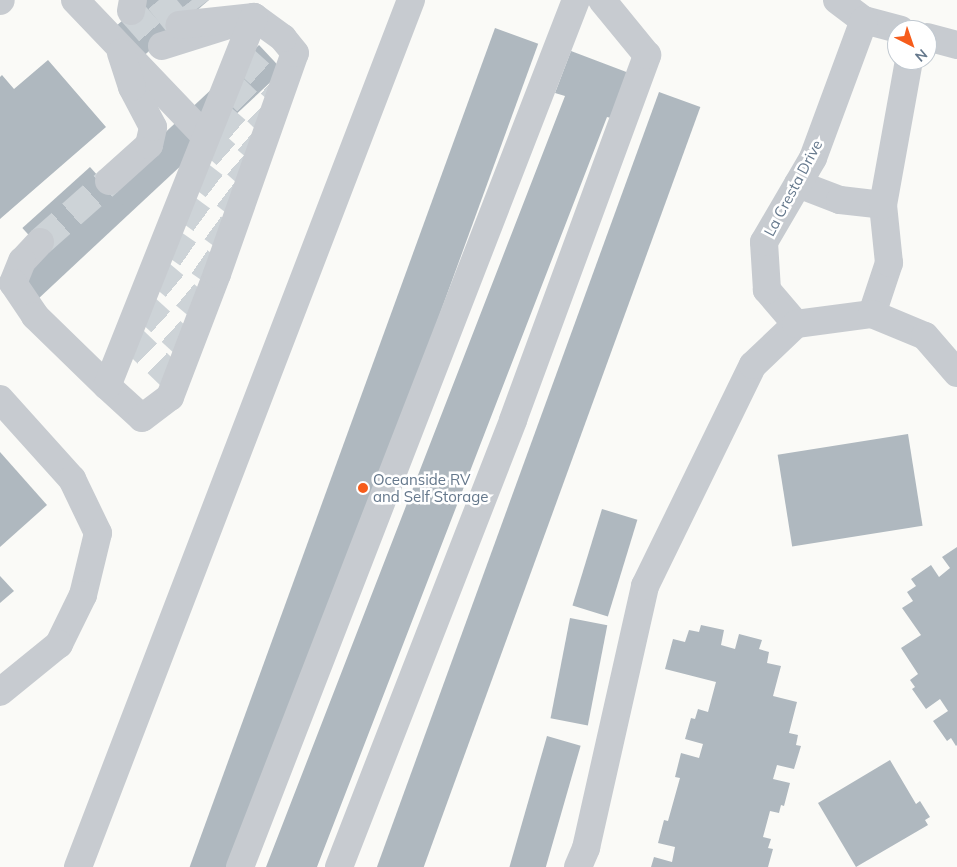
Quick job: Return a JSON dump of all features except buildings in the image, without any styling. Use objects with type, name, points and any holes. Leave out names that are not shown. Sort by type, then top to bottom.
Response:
[{"type":"street","points":[[74,0],[205,136]]},
{"type":"street","points":[[40,242],[22,261],[13,283],[35,316],[142,418],[170,398],[217,274],[295,53],[258,3],[232,0]]},
{"type":"street","points":[[78,867],[411,0]]},
{"type":"street","points":[[240,867],[576,0]]},
{"type":"street","points":[[339,867],[513,420],[647,55],[602,0]]},
{"type":"street","points":[[837,0],[864,20],[887,26]]},
{"type":"street","points":[[189,16],[258,3]]},
{"type":"street","points":[[162,46],[258,3]]},
{"type":"street","points":[[107,386],[258,3]]},
{"type":"street","name":"La Cresta Drive","points":[[796,324],[767,290],[764,242],[813,158],[864,20]]},
{"type":"street","points":[[937,40],[957,45]]},
{"type":"street","points":[[109,181],[149,145],[153,127],[132,87],[120,47]]},
{"type":"street","points":[[872,314],[889,263],[883,205],[907,70]]},
{"type":"street","points":[[798,184],[840,200],[883,205]]},
{"type":"street","points":[[578,867],[586,848],[645,586],[753,365],[796,324],[872,314],[925,336],[957,373]]},
{"type":"street","points":[[0,399],[72,479],[98,533],[83,595],[59,644],[0,692]]},
{"type":"tunnel","points":[[159,0],[179,25]]},
{"type":"tunnel","points":[[192,0],[198,8]]},
{"type":"tunnel","points":[[131,11],[162,46]]},
{"type":"tunnel","points":[[239,55],[282,94]]},
{"type":"tunnel","points":[[227,82],[271,125]]},
{"type":"tunnel","points":[[215,112],[260,151]]},
{"type":"tunnel","points":[[205,136],[250,176]]},
{"type":"tunnel","points":[[192,169],[240,206]]},
{"type":"tunnel","points":[[40,242],[109,181]]},
{"type":"tunnel","points":[[179,203],[228,239]]},
{"type":"tunnel","points":[[165,238],[217,274]]},
{"type":"tunnel","points":[[153,268],[202,309]]},
{"type":"tunnel","points":[[140,303],[188,347]]},
{"type":"tunnel","points":[[127,334],[176,381]]},
{"type":"place","name":"Oceanside RV and Self Storage","points":[[363,488]]}]
